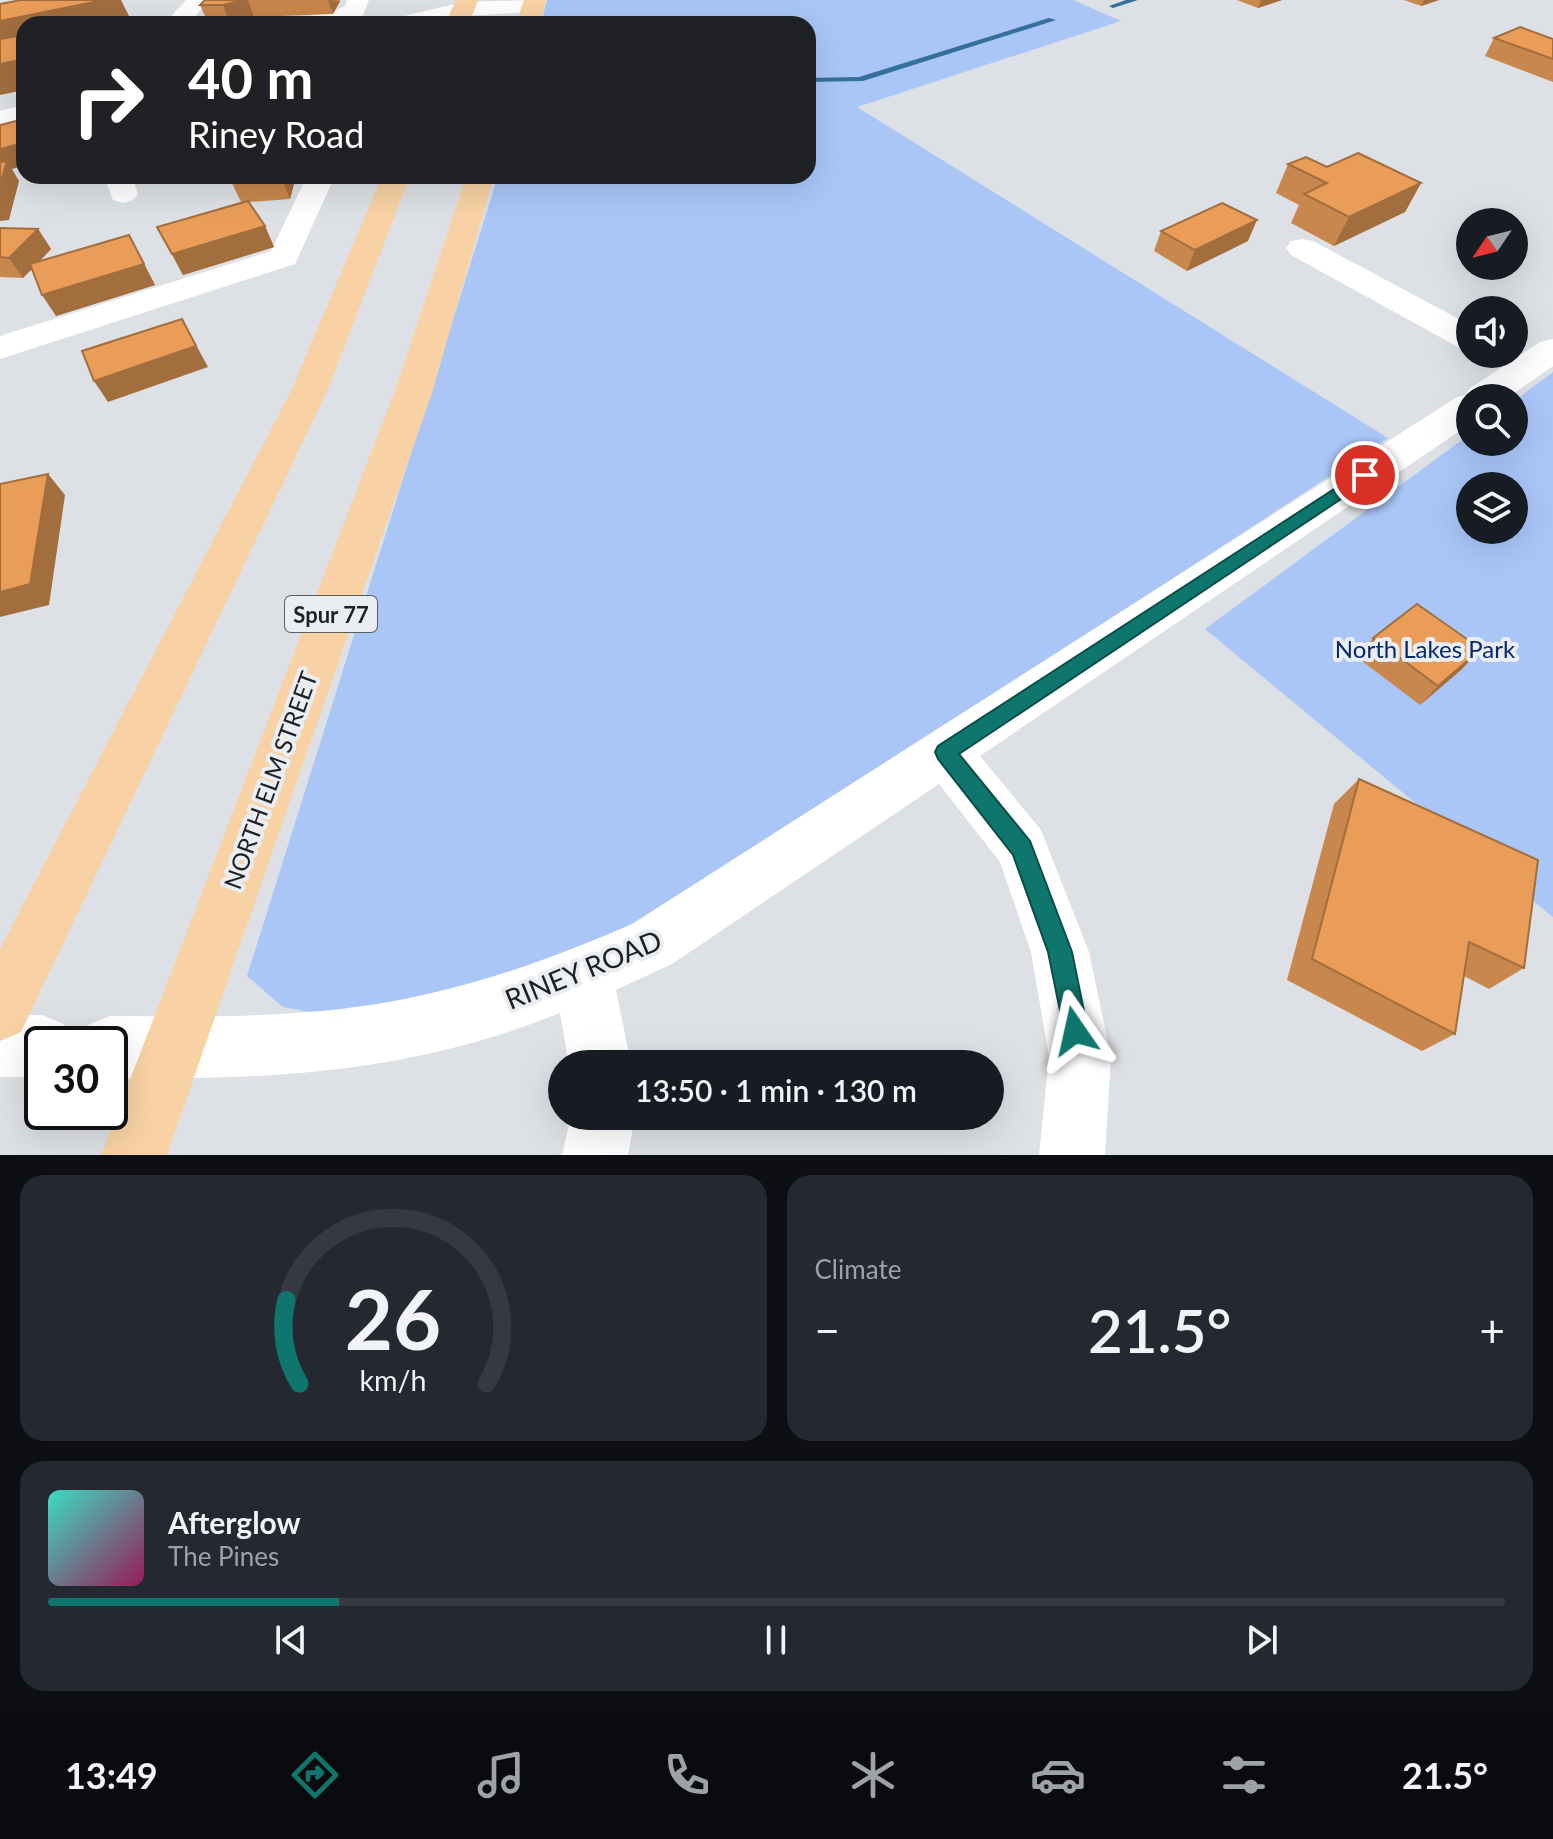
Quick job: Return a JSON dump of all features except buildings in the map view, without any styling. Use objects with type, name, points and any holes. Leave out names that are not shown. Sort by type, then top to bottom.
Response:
[{"type":"main road","points":[[0,1011],[310,389],[393,184]]},
{"type":"main road","name":"NORTH ELM STREET","points":[[134,1155],[413,393],[478,184]]},
{"type":"street","points":[[183,16],[198,0]]},
{"type":"street","points":[[347,16],[355,10],[358,0]]},
{"type":"street","points":[[438,16],[462,11],[532,10]]},
{"type":"street","points":[[0,348],[284,257],[317,184]]},
{"type":"street","points":[[1302,248],[1456,331]]},
{"type":"street","points":[[1497,384],[1514,368]]},
{"type":"street","name":"RINEY ROAD","points":[[128,1047],[276,1046],[389,1033],[455,1019],[583,975],[652,944],[686,925],[1456,415]]},
{"type":"street","points":[[945,752],[1022,848],[1060,952],[1080,1057],[1072,1155]]},
{"type":"street","points":[[583,975],[597,1050]]},
{"type":"street","points":[[0,1046],[24,1046]]},
{"type":"street","points":[[595,1155],[600,1130]]},
{"type":"green space","points":[[547,0],[1073,0],[1121,21],[857,107],[1388,438],[685,897],[556,963],[342,1018],[283,1007],[247,976],[495,184],[816,184],[816,16],[543,16]]},
{"type":"green space","name":"North Lakes Park","points":[[1553,372],[1553,917],[1205,629],[1456,444],[1456,456],[1528,456],[1528,391]]},
{"type":"waterway","points":[[1113,6],[1134,0]]},
{"type":"waterway","points":[[816,80],[860,79],[1052,20]]},
{"type":"route","points":[[1075,1031],[1060,952],[1022,848],[945,752],[1365,475]]}]
